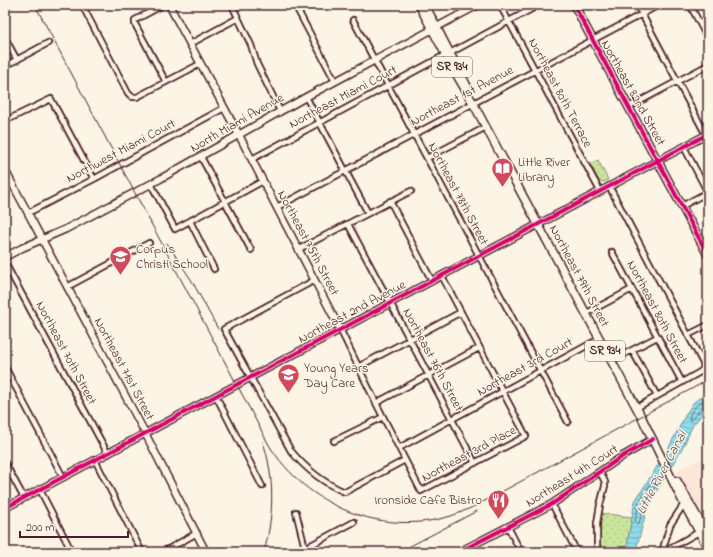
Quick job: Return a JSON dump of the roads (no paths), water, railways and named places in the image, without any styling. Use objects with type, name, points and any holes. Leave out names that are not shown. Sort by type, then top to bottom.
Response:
[{"type":"main road","name":"Northeast 75th Street","points":[[169,5],[252,159],[340,329]]},
{"type":"main road","name":"SR 934","points":[[419,5],[434,28]]},
{"type":"main road","points":[[425,5],[434,28]]},
{"type":"main road","name":"North Miami Avenue","points":[[5,257],[66,229],[151,184],[374,59],[478,5]]},
{"type":"main road","name":"Northeast 82nd Street","points":[[574,5],[708,255]]},
{"type":"main road","name":"Northeast 79th Street","points":[[434,28],[471,93],[473,103],[662,457],[708,536]]},
{"type":"main road","name":"Northeast 2nd Avenue","points":[[5,508],[707,135]]},
{"type":"main road","name":"Northeast 71st Street","points":[[5,170],[206,552]]},
{"type":"main road","name":"Northeast 4th Court","points":[[459,552],[552,504],[623,456],[653,439]]},
{"type":"main road","name":"Northeast 79th Street","points":[[670,471],[684,504],[704,529],[708,548]]},
{"type":"street","points":[[82,5],[128,93],[132,97],[137,97],[200,64]]},
{"type":"street","points":[[163,5],[135,20],[135,24],[166,82]]},
{"type":"street","points":[[232,5],[251,45],[257,64],[280,111]]},
{"type":"street","points":[[296,5],[335,81]]},
{"type":"street","name":"Northeast 80th Terrace","points":[[500,5],[600,191]]},
{"type":"street","name":"Northeast Miami Court","points":[[252,159],[539,5]]},
{"type":"street","points":[[636,5],[707,135]]},
{"type":"street","name":"Northeast 1st Avenue","points":[[277,207],[658,5]]},
{"type":"street","points":[[690,5],[708,39]]},
{"type":"street","points":[[190,44],[238,18]]},
{"type":"street","name":"Northeast 78th Street","points":[[353,20],[568,422]]},
{"type":"street","points":[[5,38],[17,60]]},
{"type":"street","points":[[5,66],[48,44]]},
{"type":"street","points":[[628,107],[708,65]]},
{"type":"street","points":[[306,97],[368,213]]},
{"type":"street","points":[[5,122],[51,99],[94,179]]},
{"type":"street","name":"Northwest Miami Court","points":[[28,213],[224,108]]},
{"type":"street","points":[[427,158],[486,127]]},
{"type":"street","points":[[682,206],[708,192],[684,147]]},
{"type":"street","points":[[201,157],[251,250]]},
{"type":"street","points":[[151,184],[175,229],[263,181]]},
{"type":"street","points":[[610,186],[704,368],[702,371],[636,408]]},
{"type":"street","points":[[299,249],[411,191]]},
{"type":"street","points":[[390,201],[432,282]]},
{"type":"street","points":[[190,221],[214,269]]},
{"type":"street","name":"Northeast 76th Street","points":[[348,224],[475,463]]},
{"type":"street","points":[[67,287],[149,242]]},
{"type":"street","name":"Northeast 80th Street","points":[[612,252],[682,382]]},
{"type":"street","name":"Northeast 70th Street","points":[[5,262],[108,454]]},
{"type":"street","points":[[442,276],[503,392]]},
{"type":"street","points":[[315,280],[224,329],[291,451],[303,466],[329,485],[345,492],[405,460]]},
{"type":"street","points":[[585,314],[632,289]]},
{"type":"street","points":[[358,367],[461,312]]},
{"type":"street","points":[[688,335],[708,325]]},
{"type":"street","name":"Northeast 75th Street","points":[[340,329],[421,491]]},
{"type":"street","points":[[611,361],[657,337]]},
{"type":"street","name":"Northeast 3rd Court","points":[[399,448],[599,339]]},
{"type":"street","points":[[376,403],[479,348]]},
{"type":"street","points":[[632,350],[657,396]]},
{"type":"street","points":[[5,367],[64,477]]},
{"type":"street","name":"Northeast 3rd Place","points":[[421,491],[526,436],[503,392]]},
{"type":"street","points":[[216,396],[262,486]]},
{"type":"street","points":[[334,441],[383,417]]},
{"type":"street","points":[[95,460],[142,552]]},
{"type":"street","points":[[5,463],[24,498]]},
{"type":"street","points":[[597,552],[597,523],[605,486],[605,482],[600,472]]},
{"type":"street","points":[[40,490],[72,552]]},
{"type":"street","points":[[552,504],[577,552]]},
{"type":"street","points":[[662,552],[670,525],[684,504]]},
{"type":"street","points":[[296,512],[305,548]]},
{"type":"street","points":[[298,552],[354,522]]},
{"type":"street","points":[[508,526],[521,552]]},
{"type":"street","points":[[662,552],[704,529]]},
{"type":"street","points":[[163,552],[197,533]]},
{"type":"water","name":"Little River Canal","points":[[708,393],[708,410],[705,411],[693,425],[682,449],[648,505],[637,546],[638,552],[628,552],[628,539],[635,501],[667,451],[693,403]]},
{"type":"railway","points":[[35,5],[269,445],[285,466],[304,485],[325,500],[348,511],[373,519],[398,522],[425,521],[451,516],[467,510],[708,380]]},
{"type":"railway","points":[[167,243],[192,281],[218,329]]},
{"type":"railway","points":[[263,442],[270,469],[272,497],[270,525],[264,552]]},
{"type":"railway","points":[[399,552],[477,511]]},
{"type":"place","name":"Little River Library","points":[[503,188]]},
{"type":"place","name":"Corpus Christi School","points":[[120,276]]},
{"type":"place","name":"Young Years Day Care","points":[[289,394]]},
{"type":"place","name":"Ironside Cafe Bistro","points":[[498,520]]}]
